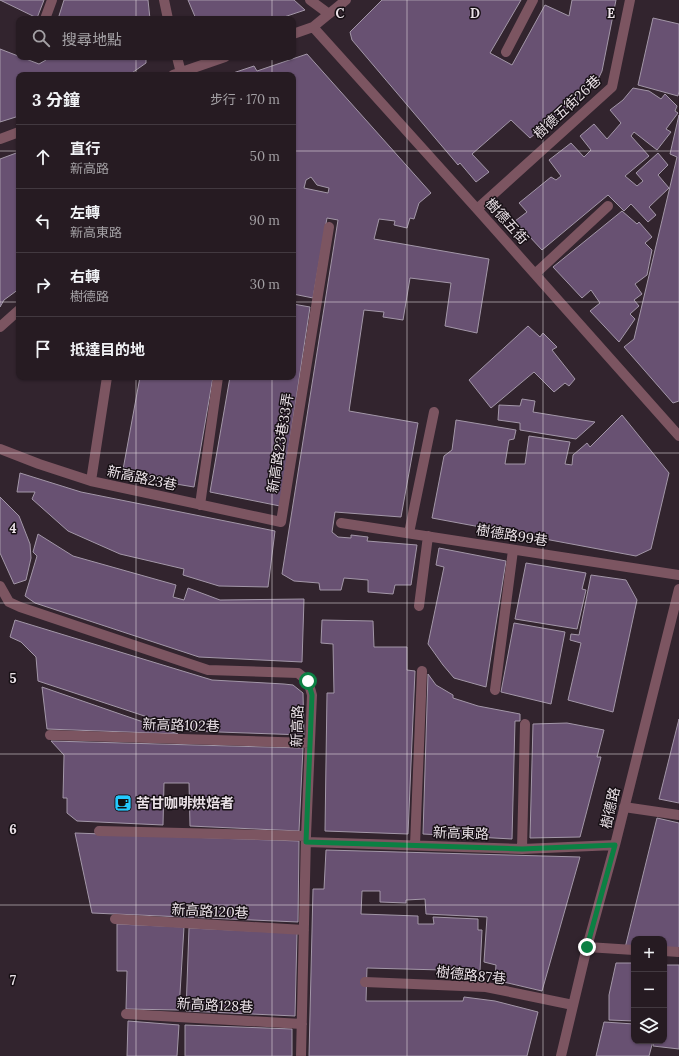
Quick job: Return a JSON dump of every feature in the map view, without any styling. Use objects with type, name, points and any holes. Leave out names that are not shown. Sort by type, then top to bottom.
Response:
[{"type":"street","points":[[46,16],[52,0]]},
{"type":"street","points":[[164,0],[167,16]]},
{"type":"street","points":[[310,0],[329,14]]},
{"type":"street","points":[[296,33],[313,27],[346,0]]},
{"type":"street","points":[[506,52],[534,0]]},
{"type":"street","name":"樹德五街26巷","points":[[477,209],[612,86],[630,0]]},
{"type":"street","name":"樹德五街","points":[[313,27],[679,436]]},
{"type":"street","points":[[177,60],[177,72]]},
{"type":"street","points":[[189,72],[201,70],[219,60]]},
{"type":"street","points":[[0,140],[16,133]]},
{"type":"street","points":[[535,274],[608,206]]},
{"type":"street","name":"新高路23巷33弄","points":[[281,522],[329,227]]},
{"type":"street","points":[[0,327],[16,313]]},
{"type":"street","points":[[91,481],[107,380]]},
{"type":"street","points":[[200,504],[218,380]]},
{"type":"street","points":[[409,533],[434,412]]},
{"type":"street","name":"新高路23巷","points":[[0,448],[39,464],[91,481],[281,522]]},
{"type":"street","name":"樹德路99巷","points":[[341,523],[679,575]]},
{"type":"street","points":[[419,606],[428,536]]},
{"type":"street","points":[[495,690],[513,550]]},
{"type":"street","name":"新高路","points":[[0,586],[9,602],[20,608],[208,670],[298,673],[308,681],[312,695],[306,839],[300,1056]]},
{"type":"street","name":"樹德路","points":[[561,1056],[587,947],[615,845],[679,589]]},
{"type":"street","points":[[415,845],[422,671]]},
{"type":"street","points":[[522,849],[525,724]]},
{"type":"street","name":"新高路102巷","points":[[50,736],[310,743]]},
{"type":"street","points":[[624,807],[679,815]]},
{"type":"street","name":"新高東路","points":[[99,831],[522,849],[615,845]]},
{"type":"street","name":"新高路120巷","points":[[115,920],[304,930]]},
{"type":"street","points":[[587,947],[631,950]]},
{"type":"street","points":[[667,951],[679,952]]},
{"type":"street","name":"樹德路87巷","points":[[365,982],[486,987],[573,1005]]},
{"type":"street","name":"新高路128巷","points":[[126,1014],[302,1024]]},
{"type":"building","points":[[0,0],[44,0],[38,16],[33,16]]},
{"type":"building","points":[[64,0],[148,0],[150,16],[59,16]]},
{"type":"building","points":[[188,0],[294,0],[305,10],[287,16],[195,16]]},
{"type":"building","points":[[382,0],[521,0],[490,53],[512,65],[545,5],[569,16],[572,0],[616,0],[602,71],[595,86],[530,138],[511,120],[472,154],[489,172],[476,182],[460,163],[458,165],[352,40],[350,32]]},
{"type":"building","points":[[653,18],[679,24],[678,96],[638,85]]},
{"type":"building","points":[[0,49],[16,55],[16,60],[29,60],[39,64],[46,60],[146,60],[146,63],[133,72],[16,72],[16,117],[0,122]]},
{"type":"building","points":[[307,54],[431,193],[419,203],[414,219],[410,218],[407,228],[394,225],[395,221],[379,219],[374,239],[489,259],[477,333],[445,326],[451,283],[410,278],[403,320],[383,317],[384,312],[364,310],[349,411],[418,423],[401,517],[335,512],[332,532],[338,537],[351,538],[351,535],[368,537],[367,541],[417,545],[411,585],[395,585],[393,594],[368,592],[368,580],[344,578],[341,590],[320,590],[319,583],[294,581],[282,574],[338,220],[327,218],[313,298],[296,295],[296,72],[236,72],[254,66],[257,71],[289,60],[296,60],[296,58]],"holes":[[[311,177],[317,185],[329,188],[328,193],[304,188],[306,180]]]},
{"type":"building","points":[[633,88],[649,91],[661,99],[665,94],[677,106],[675,111],[678,113],[666,129],[671,132],[657,150],[634,132],[631,136],[649,156],[625,176],[637,186],[643,181],[636,173],[658,153],[668,165],[658,175],[669,188],[649,207],[656,215],[648,222],[631,204],[624,211],[608,195],[542,250],[515,221],[527,212],[519,203],[551,177],[556,180],[561,176],[549,160],[571,143],[584,157],[591,150],[580,136],[594,124],[607,139],[621,123],[610,110],[623,100]]},
{"type":"building","points":[[679,115],[679,401],[673,403],[624,347],[634,339],[677,157],[670,154]]},
{"type":"building","points":[[16,153],[16,291],[4,300],[0,307],[0,159]]},
{"type":"building","points":[[622,211],[637,224],[639,222],[652,237],[645,243],[652,250],[647,275],[635,284],[642,294],[634,300],[639,306],[630,314],[635,319],[619,342],[590,311],[600,303],[591,290],[582,298],[553,267]]},
{"type":"building","points":[[296,305],[310,307],[280,506],[210,492],[229,380],[296,380]]},
{"type":"building","points":[[528,326],[540,337],[543,333],[557,347],[552,350],[575,379],[569,386],[565,383],[554,392],[534,372],[491,408],[469,380]]},
{"type":"building","points":[[139,380],[212,380],[194,487],[122,475]]},
{"type":"building","points":[[522,399],[535,401],[533,412],[595,422],[576,439],[520,430],[520,423],[498,420],[499,405],[520,406]]},
{"type":"building","points":[[622,415],[669,473],[651,549],[636,556],[432,518],[444,456],[452,450],[456,420],[516,430],[514,439],[509,440],[505,464],[525,464],[529,436],[570,442],[565,464],[572,465],[573,455],[587,443],[590,447]]},
{"type":"building","points":[[20,473],[81,492],[275,531],[268,587],[219,586],[183,575],[184,569],[120,554],[68,531],[32,499],[35,492],[17,492]]},
{"type":"building","points":[[0,497],[19,516],[30,544],[31,558],[26,580],[14,584],[0,553]]},
{"type":"building","points":[[38,534],[73,556],[176,585],[173,597],[184,600],[188,588],[220,600],[304,599],[302,662],[199,657],[35,603],[25,596],[37,556],[33,552]]},
{"type":"building","points":[[439,548],[506,561],[486,687],[454,678],[428,644],[444,567],[436,565]]},
{"type":"building","points":[[526,563],[586,573],[582,589],[586,590],[577,629],[515,619]]},
{"type":"building","points":[[591,575],[626,580],[637,600],[613,712],[568,700],[581,643],[570,640],[571,634],[579,635]]},
{"type":"building","points":[[15,620],[212,680],[293,685],[303,693],[304,735],[190,731],[38,681],[36,657],[21,642],[10,637]]},
{"type":"building","points":[[322,620],[373,621],[374,647],[407,647],[407,670],[415,671],[408,834],[325,831],[327,693],[334,693],[333,644],[321,643]]},
{"type":"building","points":[[514,623],[565,632],[551,704],[501,692]]},
{"type":"building","points":[[428,674],[436,685],[453,695],[453,698],[478,706],[520,714],[520,721],[515,721],[512,839],[423,834]]},
{"type":"building","points":[[42,687],[178,734],[47,729]]},
{"type":"building","points":[[679,719],[679,803],[659,799]]},
{"type":"building","points":[[567,723],[604,730],[597,757],[601,757],[580,837],[530,838],[533,724]]},
{"type":"building","points":[[51,741],[303,748],[299,831],[190,826],[189,783],[164,783],[163,825],[77,821],[67,813],[67,798],[63,798],[64,755]]},
{"type":"building","points":[[657,818],[679,823],[679,949],[667,948],[667,936],[631,936],[631,948],[625,948]]},
{"type":"building","points":[[75,833],[299,841],[298,922],[92,913]]},
{"type":"building","points":[[326,850],[580,857],[542,991],[495,980],[496,965],[484,962],[487,917],[426,914],[425,899],[406,900],[406,903],[380,902],[380,891],[362,891],[361,914],[418,916],[418,924],[434,924],[433,917],[478,919],[478,930],[482,930],[480,971],[367,968],[366,1001],[463,1001],[464,997],[495,1001],[538,1012],[527,1056],[309,1056],[313,889],[324,889]]},
{"type":"building","points":[[117,924],[184,927],[179,1010],[126,1009],[127,971],[117,971]]},
{"type":"building","points":[[189,928],[297,933],[295,1016],[186,1011]]},
{"type":"building","points":[[616,963],[631,963],[631,1021],[609,1020],[609,995]]},
{"type":"building","points":[[667,965],[679,965],[679,1049],[653,1046],[653,1044],[667,1044]]},
{"type":"building","points":[[128,1021],[179,1025],[177,1056],[127,1056]]},
{"type":"building","points":[[604,1022],[631,1024],[631,1044],[652,1044],[649,1056],[596,1056]]},
{"type":"building","points":[[185,1025],[292,1029],[292,1056],[185,1056]]},
{"type":"place","name":"苦甘咖啡烘焙者","points":[[123,803]]},
{"type":"route","points":[[308,681],[312,695],[306,842],[522,849],[615,845],[587,947]]}]
